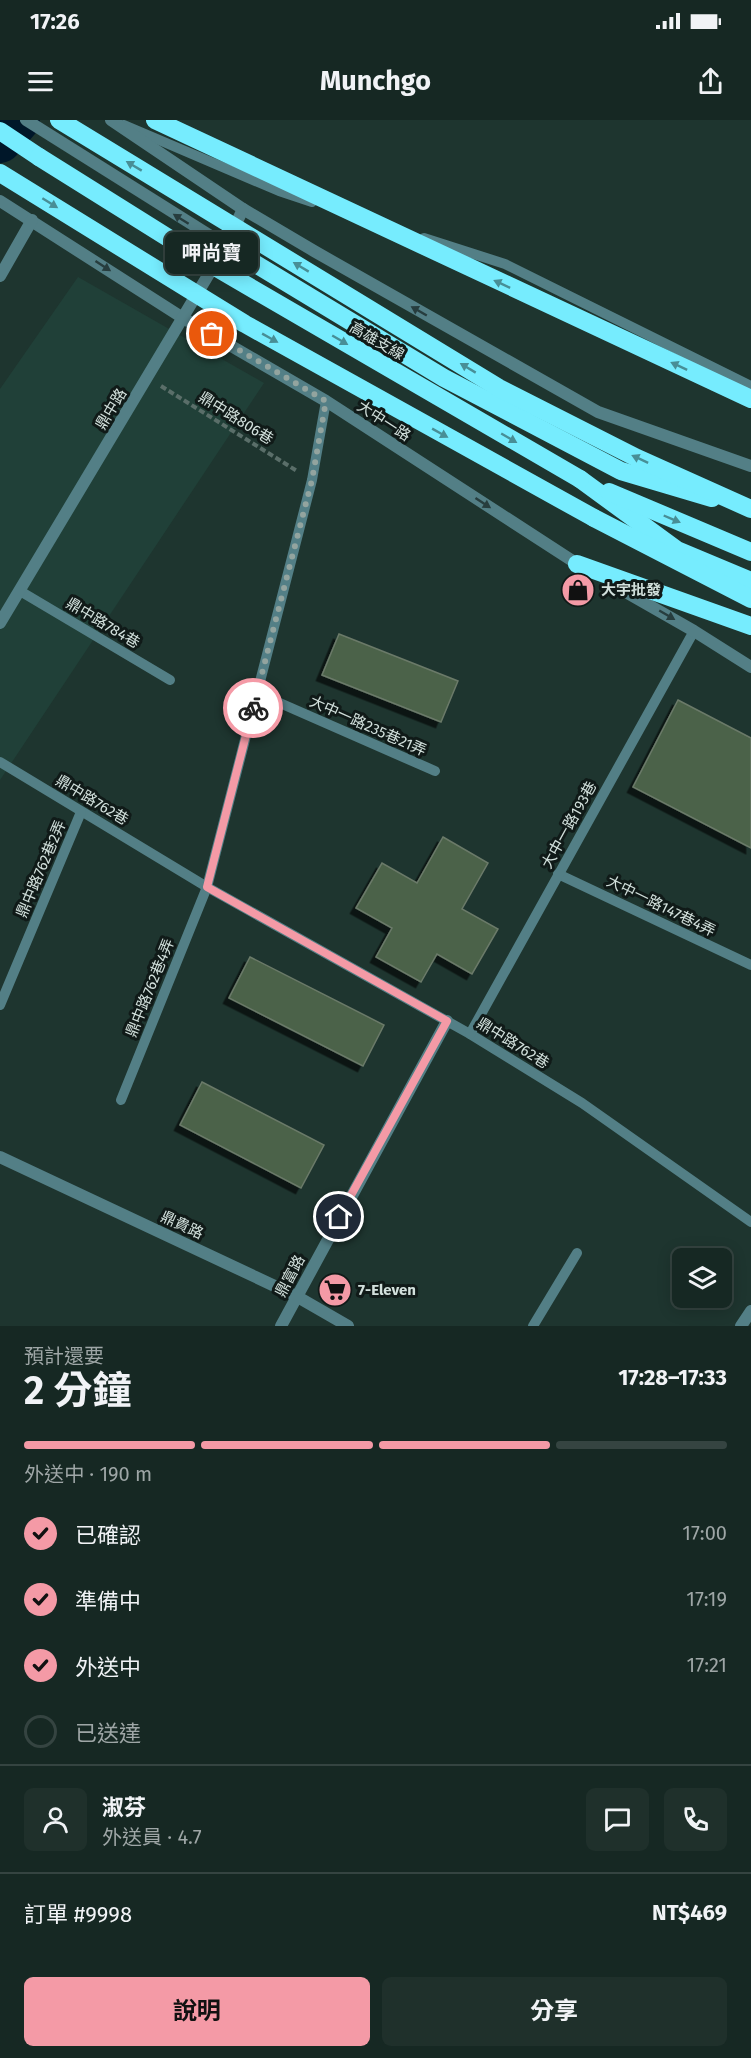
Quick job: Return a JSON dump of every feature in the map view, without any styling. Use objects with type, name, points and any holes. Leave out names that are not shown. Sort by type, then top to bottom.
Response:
[{"type":"highway","name":"高雄支線","points":[[59,120],[499,388],[637,458],[751,509]]},
{"type":"highway","points":[[155,120],[751,399]]},
{"type":"highway","name":"高雄支線","points":[[0,131],[210,264],[579,480],[751,552]]},
{"type":"highway","points":[[0,142],[39,157]]},
{"type":"highway","points":[[0,173],[245,324],[594,518],[751,599]]},
{"type":"highway","points":[[249,260],[444,378],[621,471],[751,509]]},
{"type":"highway","points":[[579,480],[677,550],[751,581]]},
{"type":"highway","points":[[577,564],[751,626]]},
{"type":"street","points":[[26,120],[249,260]]},
{"type":"street","points":[[112,120],[243,209],[598,412],[751,466]]},
{"type":"street","name":"大中一路","points":[[0,201],[183,318],[326,401],[577,564],[694,631],[751,667]]},
{"type":"street","name":"鼎中路","points":[[0,623],[225,247],[243,209]]},
{"type":"street","points":[[0,276],[32,220]]},
{"type":"street","name":"鼎富路","points":[[280,1326],[447,1021]]},
{"type":"street","name":"鼎貴路","points":[[0,1157],[296,1296],[348,1326]]},
{"type":"street","points":[[741,1326],[751,1311]]},
{"type":"lane","points":[[112,120],[279,191],[505,264],[751,386]]},
{"type":"lane","name":"鼎中路762巷4弄","points":[[121,1100],[207,887],[312,480],[326,401]]},
{"type":"lane","name":"鼎中路784巷","points":[[20,591],[170,680]]},
{"type":"lane","name":"大中一路193巷","points":[[470,1034],[694,631]]},
{"type":"lane","name":"大中一路235巷21弄","points":[[257,693],[435,771]]},
{"type":"lane","name":"鼎中路762巷","points":[[0,762],[207,887],[470,1034],[582,1103],[751,1222]]},
{"type":"lane","name":"鼎中路762巷2弄","points":[[0,1005],[81,812]]},
{"type":"lane","name":"大中一路147巷4弄","points":[[558,874],[751,965]]},
{"type":"lane","points":[[534,1326],[577,1253]]},
{"type":"path","name":"鼎中路806巷","points":[[147,377],[312,480]]},
{"type":"shaded area","points":[[78,277],[264,383],[0,780],[0,389]]},
{"type":"building","points":[[339,634],[458,681],[441,722],[322,675]]},
{"type":"building","points":[[678,700],[751,738],[751,848],[633,787]]},
{"type":"building","points":[[443,837],[488,863],[462,909],[498,929],[472,974],[437,954],[421,982],[376,957],[392,928],[356,908],[382,863],[417,883]]},
{"type":"building","points":[[250,957],[384,1025],[363,1066],[229,998]]},
{"type":"building","points":[[202,1082],[324,1145],[301,1188],[180,1125]]},
{"type":"waterway","points":[[0,141],[18,120]]},
{"type":"way so far","points":[[212,334],[326,401],[312,480],[253,708]]},
{"type":"place","name":"呷尚寶","points":[[212,334]]},
{"type":"place","name":"大宇批發","points":[[578,590]]},
{"type":"place","name":"7-Eleven","points":[[335,1290]]},
{"type":"route","points":[[253,708],[207,887],[447,1021],[339,1217]]}]
